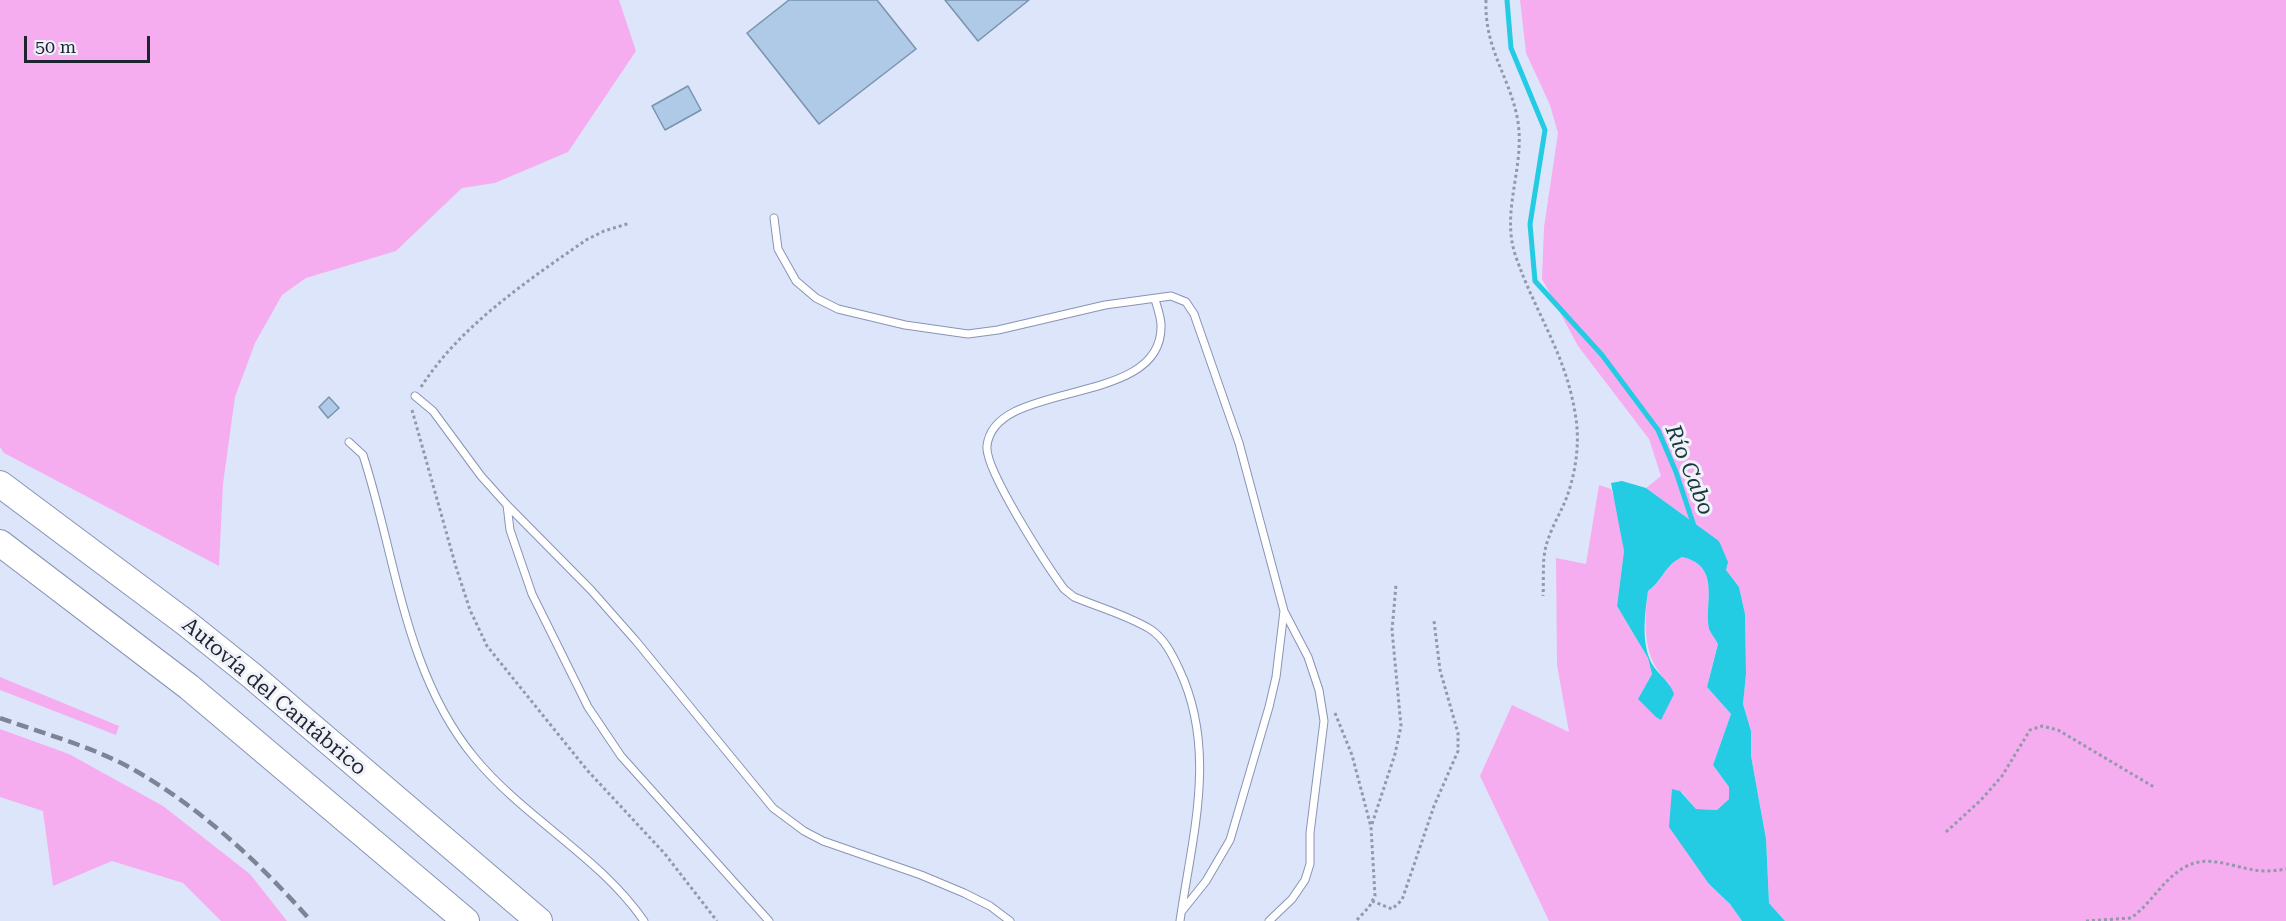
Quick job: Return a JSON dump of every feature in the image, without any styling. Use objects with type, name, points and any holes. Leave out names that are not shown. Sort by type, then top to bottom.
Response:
[{"type":"highway","name":"Autovía del Cantábrico","points":[[0,484],[186,623],[251,675],[539,921]]},
{"type":"highway","points":[[0,543],[253,739],[466,921]]},
{"type":"highway","points":[[0,560],[253,739]]},
{"type":"lane","points":[[774,218],[778,249],[796,281],[816,298],[838,309],[905,325],[968,334],[998,330],[1105,305],[1171,296],[1186,302],[1194,314],[1239,443],[1284,611],[1308,657],[1324,721],[1310,833],[1310,864],[1305,880],[1292,899],[1269,921]]},
{"type":"lane","points":[[1155,299],[1161,325],[1153,357],[1143,368],[1125,377],[1028,407],[997,425],[987,446],[988,458],[999,483],[1064,589],[1074,597],[1150,630],[1170,651],[1184,680],[1201,746],[1201,786],[1180,921]]},
{"type":"lane","points":[[415,396],[433,411],[481,476],[507,505],[629,632],[697,712],[773,808],[804,831],[823,841],[953,888],[990,906],[1011,921]]},
{"type":"lane","points":[[349,442],[363,456],[408,628],[440,706],[474,757],[501,787],[527,812],[602,871],[621,890],[644,921]]},
{"type":"lane","points":[[507,505],[510,530],[532,594],[588,707],[621,756],[769,921]]},
{"type":"lane","points":[[1182,911],[1206,881],[1230,840],[1269,707],[1276,677],[1284,611]]},
{"type":"path","points":[[1486,0],[1487,26],[1491,45],[1518,122],[1519,161],[1509,224],[1512,242],[1523,274],[1559,351],[1576,419],[1578,441],[1574,466],[1566,501],[1546,546],[1543,596]]},
{"type":"path","points":[[1371,827],[1395,754],[1401,726],[1392,630],[1396,585]]},
{"type":"path","points":[[1372,902],[1392,909],[1402,900],[1434,806],[1458,751],[1458,733],[1440,670],[1434,621]]},
{"type":"path","points":[[1318,690],[1334,711],[1342,729],[1366,801],[1371,827],[1376,884],[1372,902],[1356,921]]},
{"type":"path","points":[[1946,832],[1981,800],[2002,776],[2030,730],[2042,726],[2058,730],[2154,787]]},
{"type":"path","points":[[2086,921],[2131,918],[2168,880],[2196,863],[2209,861],[2250,870],[2286,869]]},
{"type":"shaded area","points":[[0,0],[619,0],[636,51],[568,152],[495,183],[462,188],[396,251],[306,278],[282,295],[255,343],[235,397],[223,484],[219,566],[4,453],[0,447]]},
{"type":"shaded area","points":[[1520,0],[2286,0],[2286,921],[1785,921],[1769,903],[1766,839],[1751,756],[1751,731],[1743,704],[1746,674],[1745,614],[1739,587],[1726,570],[1719,541],[1646,488],[1661,476],[1649,439],[1578,346],[1542,279],[1544,227],[1558,133],[1550,105],[1526,53]]},
{"type":"shaded area","points":[[1599,485],[1611,489],[1618,511],[1624,551],[1617,606],[1648,658],[1652,674],[1638,699],[1670,684],[1654,664],[1647,641],[1648,591],[1670,565],[1682,557],[1695,562],[1703,569],[1707,578],[1708,622],[1710,631],[1718,643],[1707,687],[1731,714],[1713,765],[1729,787],[1729,799],[1717,810],[1696,809],[1681,791],[1709,884],[1730,904],[1742,921],[1549,921],[1480,776],[1512,705],[1569,732],[1557,665],[1556,558],[1586,564]]},
{"type":"shaded area","points":[[0,677],[119,726],[116,735],[0,690]]},
{"type":"shaded area","points":[[0,729],[69,754],[163,806],[250,874],[287,921],[221,921],[183,883],[112,861],[53,886],[43,811],[0,797]]},
{"type":"water","points":[[1622,481],[1646,488],[1719,541],[1728,562],[1726,570],[1739,587],[1745,614],[1746,674],[1743,704],[1751,731],[1751,756],[1766,839],[1769,903],[1785,921],[1742,921],[1730,904],[1709,884],[1669,827],[1672,789],[1680,791],[1696,809],[1717,810],[1729,799],[1729,787],[1713,765],[1731,714],[1707,687],[1718,644],[1710,631],[1708,622],[1707,579],[1703,569],[1695,562],[1682,557],[1671,565],[1648,591],[1645,620],[1645,640],[1650,659],[1674,694],[1661,720],[1638,699],[1652,674],[1648,658],[1617,606],[1624,551],[1611,483]]},
{"type":"building","points":[[789,0],[877,0],[916,49],[819,124],[747,33]]},
{"type":"building","points":[[945,0],[1029,0],[978,41]]},
{"type":"building","points":[[688,86],[701,110],[665,130],[652,106]]},
{"type":"building","points":[[329,397],[339,408],[328,418],[319,407]]},
{"type":"waterway","name":"Río Cabo","points":[[1507,0],[1511,48],[1545,130],[1530,224],[1535,281],[1602,355],[1658,430],[1676,472],[1694,526]]},
{"type":"railway","points":[[0,718],[104,755],[161,786],[230,839],[311,921]]}]
